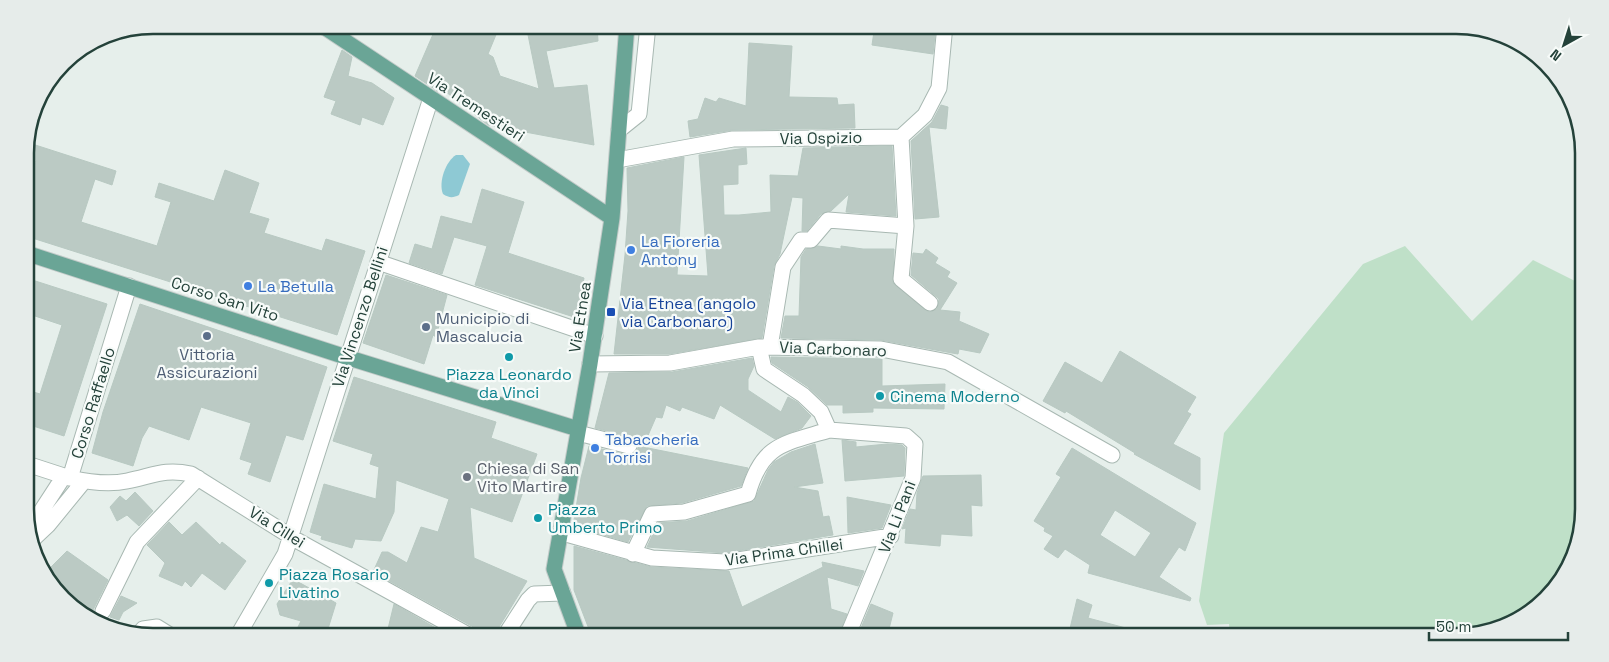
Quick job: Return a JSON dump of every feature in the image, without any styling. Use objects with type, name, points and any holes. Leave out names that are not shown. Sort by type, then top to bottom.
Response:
[{"type":"main road","name":"Via Tremestieri","points":[[335,34],[612,218]]},
{"type":"main road","name":"Via Etnea","points":[[576,628],[554,569],[595,336],[612,218],[626,34]]},
{"type":"main road","name":"Corso San Vito","points":[[34,256],[578,431]]},
{"type":"street","points":[[620,130],[639,114],[647,34]]},
{"type":"street","points":[[930,303],[901,279],[906,226],[901,137],[925,114],[938,88],[944,34]]},
{"type":"street","points":[[625,56],[645,58]]},
{"type":"street","name":"Via Vincenzo Bellini","points":[[241,628],[285,554],[346,357],[431,98]]},
{"type":"street","name":"Via Ospizio","points":[[617,160],[733,140],[901,137]]},
{"type":"street","points":[[632,554],[652,514],[684,512],[748,494],[754,472],[771,450],[786,443],[828,430],[821,412],[803,395],[764,368],[764,347],[783,268],[801,240],[811,240],[828,220],[906,226]]},
{"type":"street","points":[[378,262],[595,336]]},
{"type":"street","name":"Corso Raffaello","points":[[34,466],[72,478],[129,286]]},
{"type":"street","name":"Via Carbonaro","points":[[590,364],[670,363],[764,347],[881,350],[948,362],[1112,455]]},
{"type":"street","name":"Via Li Pani","points":[[828,430],[906,436],[915,444],[913,478],[891,536],[851,628]]},
{"type":"street","points":[[578,431],[629,446]]},
{"type":"street","name":"Via Cillei","points":[[72,478],[126,482],[159,472],[176,471],[191,474],[291,536],[456,628]]},
{"type":"street","points":[[35,523],[72,478]]},
{"type":"street","points":[[37,536],[48,525],[72,478]]},
{"type":"street","points":[[103,611],[137,542],[198,478]]},
{"type":"street","name":"Via Prima Chillei","points":[[560,532],[632,554],[652,558],[725,562],[891,536]]},
{"type":"street","points":[[510,628],[534,594],[563,593]]},
{"type":"green space","points":[[1405,246],[1472,321],[1533,260],[1575,281],[1575,517],[1569,548],[1563,562],[1546,588],[1529,604],[1509,616],[1480,626],[1464,628],[1229,628],[1229,624],[1207,625],[1199,601],[1224,433],[1363,264]]},
{"type":"water","points":[[456,155],[463,155],[470,164],[459,195],[449,197],[443,194],[442,178],[449,162]]},
{"type":"building","points":[[433,34],[496,34],[488,54],[493,57],[500,76],[539,89],[528,34],[598,34],[598,41],[546,51],[554,88],[587,85],[594,145],[488,125],[441,88],[439,92],[415,76]]},
{"type":"building","points":[[874,34],[935,34],[933,54],[872,45]]},
{"type":"building","points":[[749,43],[792,46],[789,97],[837,98],[838,105],[854,104],[855,128],[733,130],[690,137],[688,121],[698,119],[705,98],[716,102],[719,98],[746,106]]},
{"type":"building","points":[[342,50],[352,57],[348,76],[372,83],[394,98],[383,125],[362,117],[360,125],[331,114],[336,101],[324,97]]},
{"type":"building","points":[[941,105],[948,107],[946,129],[929,127],[939,217],[915,219],[911,141],[932,122]]},
{"type":"building","points":[[34,145],[116,171],[112,185],[95,179],[81,222],[157,246],[171,202],[155,197],[159,183],[214,201],[225,170],[259,183],[249,213],[269,219],[264,233],[322,251],[326,239],[365,251],[337,335],[34,239],[34,166],[36,160],[34,159]]},
{"type":"building","points":[[892,146],[896,216],[846,212],[849,194],[831,211],[821,214],[807,231],[802,231],[803,198],[792,197],[780,254],[774,266],[762,338],[669,354],[614,354],[625,255],[628,211],[627,168],[684,157],[677,275],[708,276],[699,155],[746,148],[747,164],[738,165],[738,184],[723,185],[724,215],[739,215],[771,212],[770,175],[798,176],[803,148]]},
{"type":"building","points":[[482,189],[524,202],[508,253],[584,278],[577,318],[475,285],[487,246],[454,237],[442,274],[409,263],[415,244],[432,249],[441,216],[472,224]]},
{"type":"building","points":[[818,246],[841,249],[841,246],[863,249],[894,249],[893,283],[929,312],[937,309],[939,299],[911,275],[913,253],[923,254],[926,249],[938,258],[935,263],[950,272],[947,277],[957,283],[940,310],[960,312],[959,321],[989,334],[980,353],[959,349],[958,354],[881,340],[781,338],[785,316],[799,316],[801,257],[806,249]]},
{"type":"building","points":[[386,275],[447,295],[436,337],[433,335],[424,364],[363,343]]},
{"type":"building","points":[[34,281],[107,304],[64,436],[34,426],[34,392],[40,394],[62,325],[34,316]]},
{"type":"building","points":[[140,304],[327,367],[303,440],[286,435],[270,482],[248,474],[252,463],[240,459],[251,423],[201,407],[189,440],[149,426],[142,438],[133,466],[92,453],[103,412]]},
{"type":"building","points":[[1120,351],[1196,397],[1187,412],[1191,414],[1173,444],[1200,458],[1200,490],[1134,454],[1066,411],[1065,413],[1043,401],[1065,362],[1102,383]]},
{"type":"building","name":"Cinema Moderno","points":[[771,357],[882,359],[882,386],[945,384],[944,409],[873,408],[873,412],[843,413],[843,405],[827,405],[808,387],[772,363]]},
{"type":"building","points":[[752,358],[754,366],[748,379],[748,390],[781,412],[788,397],[797,402],[811,416],[802,428],[775,439],[720,405],[714,419],[682,407],[680,411],[666,405],[662,418],[656,417],[643,447],[748,468],[741,486],[682,503],[647,506],[628,542],[573,526],[581,478],[589,446],[627,455],[635,453],[638,448],[638,443],[632,437],[595,428],[609,373],[672,372]]},
{"type":"building","points":[[354,377],[496,422],[491,438],[537,454],[512,522],[470,507],[474,558],[527,581],[498,628],[475,628],[373,572],[382,552],[388,552],[407,563],[421,527],[438,532],[449,499],[396,480],[394,512],[381,541],[355,539],[352,548],[321,539],[322,536],[310,532],[324,484],[376,499],[379,467],[370,464],[373,454],[333,441]]},
{"type":"building","points":[[842,440],[856,442],[856,447],[887,444],[902,445],[905,448],[904,476],[845,481]]},
{"type":"building","points":[[815,444],[823,483],[794,487],[818,491],[823,517],[829,516],[833,535],[725,553],[647,547],[658,523],[687,521],[754,501],[768,470],[774,462],[791,452]]},
{"type":"building","points":[[1072,448],[1196,523],[1185,551],[1179,547],[1159,577],[1191,598],[1190,601],[1088,573],[1090,565],[1065,549],[1058,558],[1044,549],[1053,536],[1044,531],[1045,528],[1034,521],[1061,477],[1056,474]],"holes":[[[1115,510],[1151,533],[1135,557],[1100,535]]]},
{"type":"building","points":[[981,475],[982,506],[971,505],[972,536],[941,534],[940,546],[905,543],[906,528],[902,529],[910,509],[916,510],[917,493],[923,476]]},
{"type":"building","points":[[135,492],[153,511],[139,526],[127,515],[117,521],[110,507],[120,496],[126,501]]},
{"type":"building","points":[[847,497],[891,505],[882,528],[848,533]]},
{"type":"building","points":[[169,522],[182,535],[196,522],[220,545],[222,542],[246,561],[225,590],[202,573],[191,587],[185,581],[182,586],[159,576],[165,563],[147,545]]},
{"type":"building","points":[[574,546],[651,567],[729,571],[742,607],[823,567],[822,562],[864,571],[858,586],[827,577],[831,609],[847,614],[842,628],[589,628],[574,590]]},
{"type":"building","points":[[67,551],[108,580],[92,611],[74,599],[63,588],[50,568]]},
{"type":"building","points":[[293,579],[336,603],[328,628],[298,628],[301,621],[280,615],[277,604]]},
{"type":"building","points":[[121,596],[137,603],[123,612],[119,620],[110,617]]},
{"type":"building","points":[[1077,599],[1092,605],[1088,618],[1126,628],[1070,628]]},
{"type":"building","points":[[394,604],[436,628],[388,628]]},
{"type":"building","points":[[871,604],[893,613],[889,628],[861,628]]},
{"type":"place","name":"La Fioreria Antony","points":[[631,250]]},
{"type":"place","name":"La Betulla","points":[[248,286]]},
{"type":"place","name":"Via Etnea (angolo via Carbonaro)","points":[[611,312]]},
{"type":"place","name":"Municipio di Mascalucia","points":[[426,327]]},
{"type":"place","name":"Vittoria Assicurazioni","points":[[207,336]]},
{"type":"place","name":"Piazza Leonardo da Vinci","points":[[509,357]]},
{"type":"place","name":"Cinema Moderno","points":[[880,396]]},
{"type":"place","name":"Tabaccheria Torrisi","points":[[595,448]]},
{"type":"place","name":"Chiesa di San Vito Martire","points":[[467,477]]},
{"type":"place","name":"Piazza Umberto Primo","points":[[538,518]]},
{"type":"place","name":"Piazza Rosario Livatino","points":[[269,583]]}]
